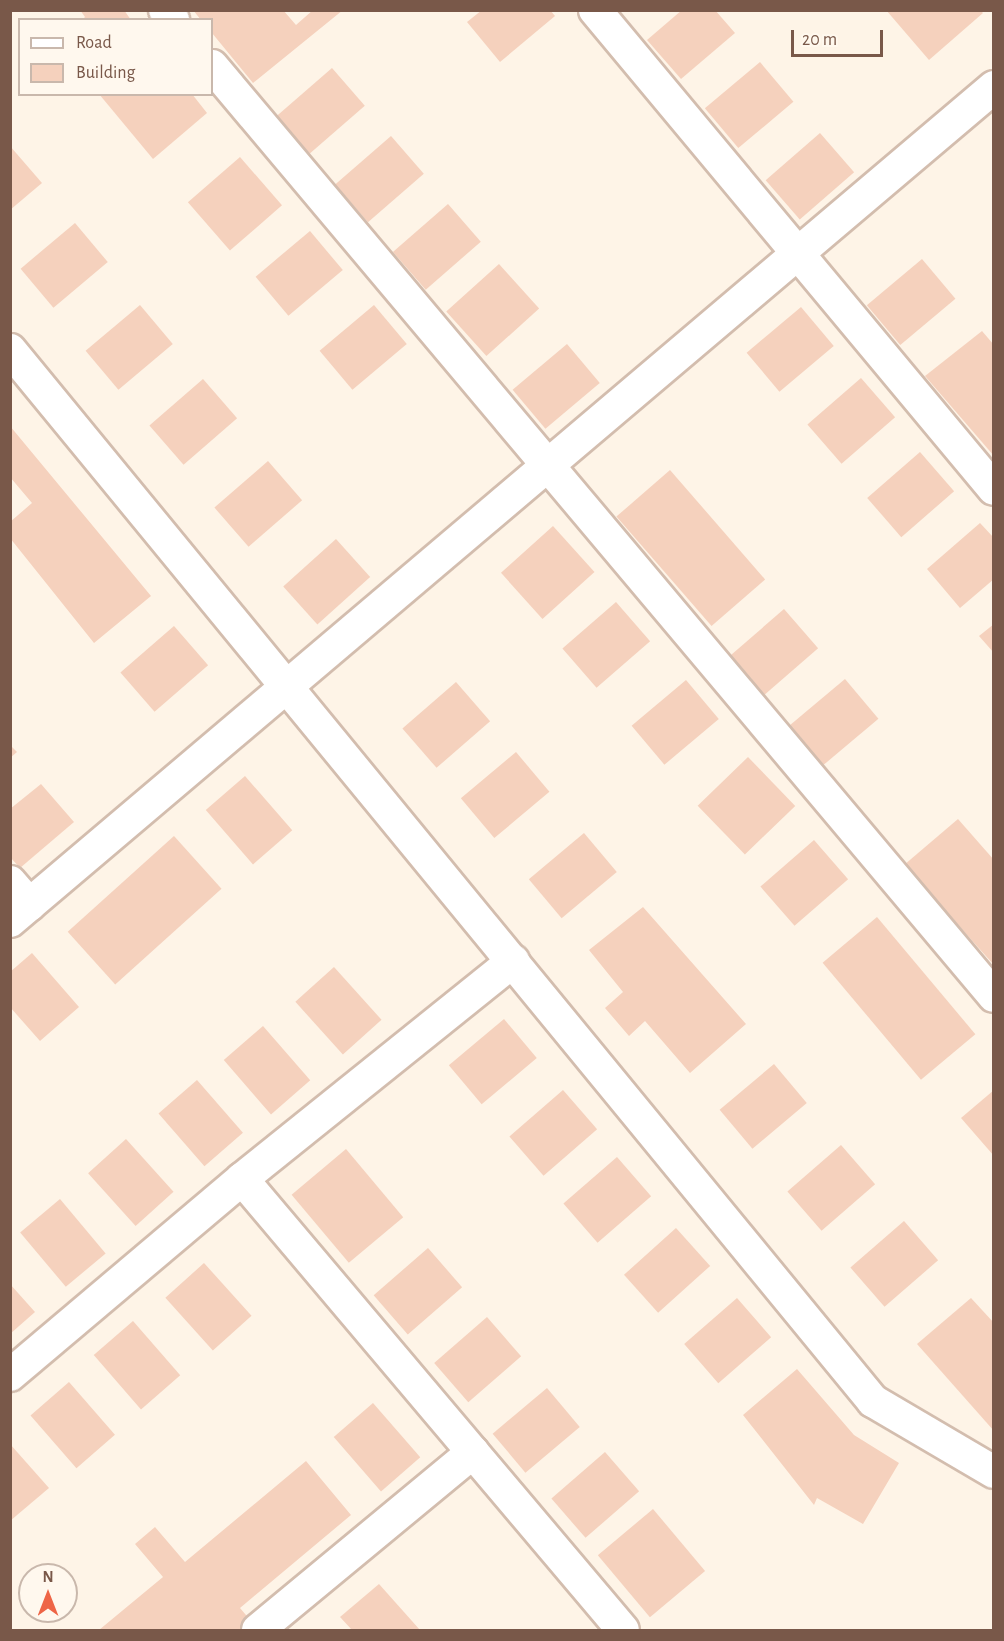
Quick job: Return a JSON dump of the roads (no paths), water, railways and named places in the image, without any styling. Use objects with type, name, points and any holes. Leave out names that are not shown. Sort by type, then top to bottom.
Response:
[{"type":"street","points":[[595,10],[796,255],[993,489]]},
{"type":"street","points":[[213,67],[993,996]]},
{"type":"street","points":[[17,902],[289,688],[993,87]]},
{"type":"street","points":[[10,350],[873,1401],[993,1472]]},
{"type":"street","points":[[10,1375],[242,1179],[513,961]]},
{"type":"street","points":[[242,1179],[623,1630]]},
{"type":"street","points":[[258,1630],[473,1452]]}]
